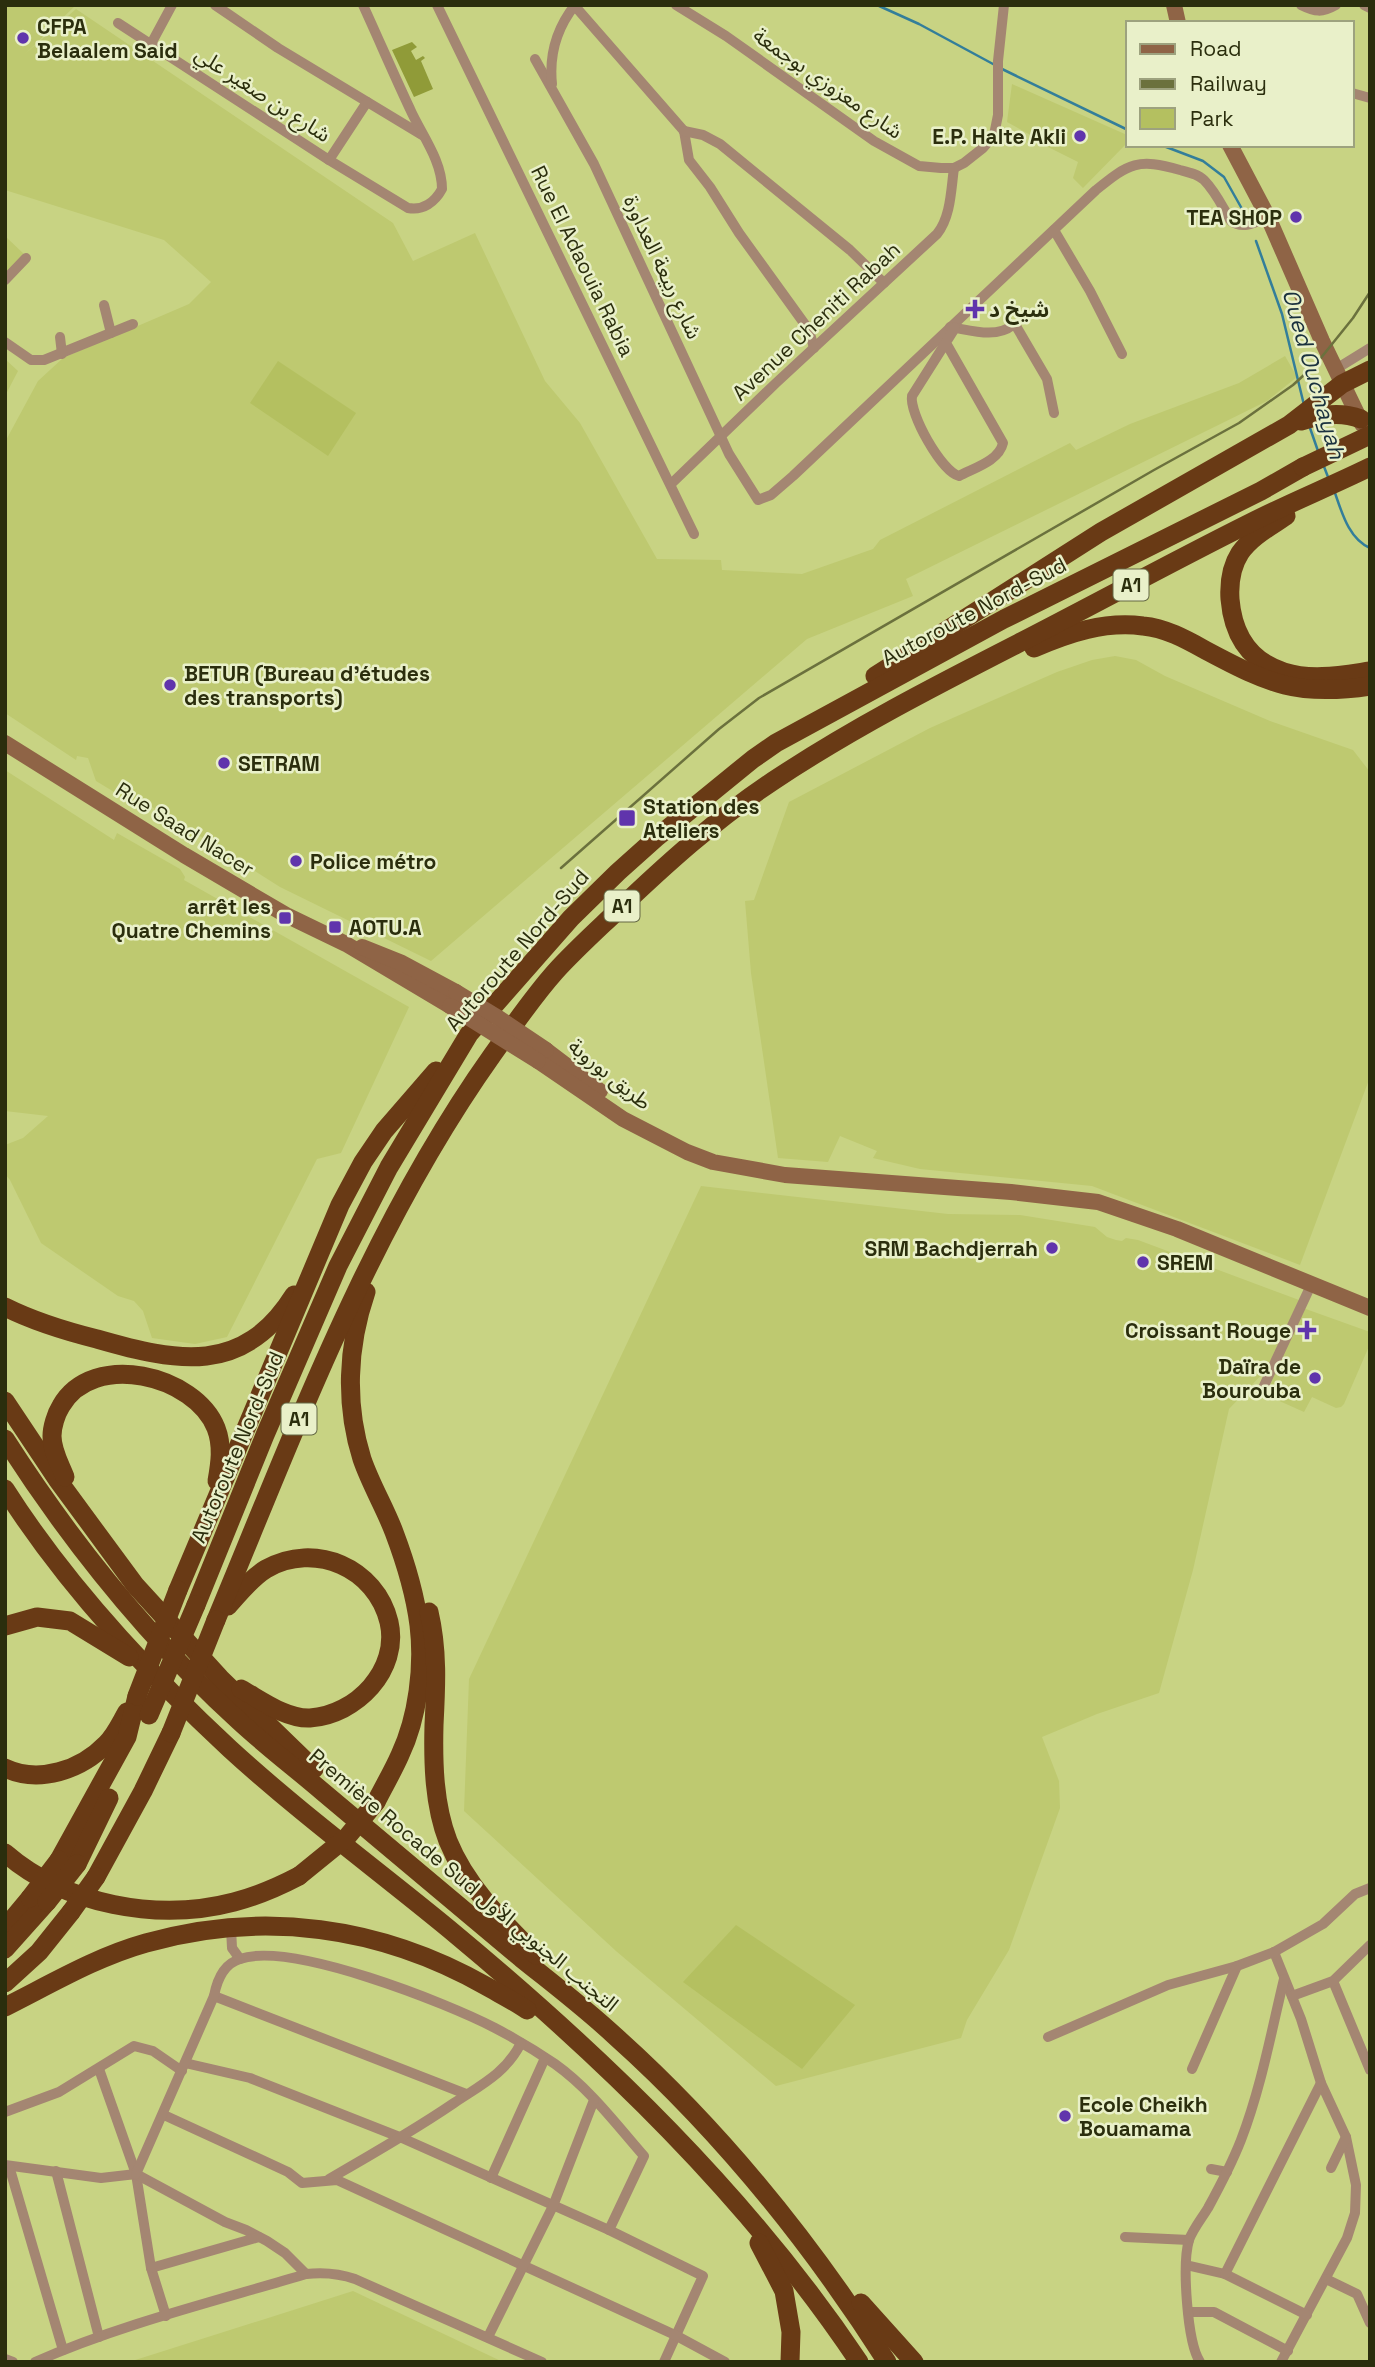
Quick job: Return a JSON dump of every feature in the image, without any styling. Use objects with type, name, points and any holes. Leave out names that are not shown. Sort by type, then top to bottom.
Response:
[{"type":"highway","points":[[1315,413],[1339,377],[1370,370]]},
{"type":"highway","points":[[776,743],[889,666],[1090,539],[1289,425],[1315,413],[1342,414],[1365,427]]},
{"type":"highway","name":"Autoroute Nord-Sud","points":[[5,1949],[68,1862],[149,1715],[338,1266],[389,1167],[469,1034],[571,918],[618,872],[753,759],[776,743],[1004,619],[1261,491],[1365,427]]},
{"type":"highway","name":"Autoroute Nord-Sud","points":[[5,1983],[39,1952],[71,1912],[96,1877],[144,1791],[281,1459],[334,1338],[390,1222],[437,1139],[485,1065],[555,972],[692,843],[741,804],[834,743],[945,681],[1246,524],[1370,467]]},
{"type":"highway","points":[[1318,493],[1256,536],[1234,562],[1230,586],[1234,626],[1249,650],[1260,660],[1286,673],[1319,677],[1370,671]]},
{"type":"highway","points":[[945,681],[1073,632],[1124,625],[1144,626],[1181,637],[1253,676],[1289,688],[1335,690],[1370,686]]},
{"type":"highway","points":[[5,1307],[49,1326],[139,1351],[180,1357],[216,1355],[251,1340],[272,1324],[285,1309],[317,1255],[363,1161],[384,1131],[469,1034]]},
{"type":"highway","points":[[390,1222],[363,1301],[352,1350],[349,1384],[362,1460],[425,1600],[431,1621],[436,1665],[434,1771],[437,1798],[448,1841],[466,1876],[503,1922],[615,2036]]},
{"type":"highway","points":[[68,1862],[90,1808],[127,1737],[137,1696],[178,1590],[275,1363],[317,1255]]},
{"type":"highway","points":[[79,1507],[53,1445],[52,1435],[62,1404],[79,1385],[99,1376],[114,1374],[170,1384],[205,1408],[217,1430],[220,1445],[217,1483],[195,1551]]},
{"type":"highway","points":[[5,1401],[107,1550],[135,1586],[220,1678],[411,1867]]},
{"type":"highway","name":"Première Rocade Sud التجنب الجنوبي الأول","points":[[5,1439],[101,1572],[164,1647],[239,1721],[615,2036],[704,2124],[772,2202],[864,2325],[887,2362]]},
{"type":"highway","points":[[5,1489],[75,1584],[149,1670],[232,1750],[451,1931],[607,2067],[740,2208],[789,2266],[859,2362]]},
{"type":"highway","points":[[5,1853],[24,1870],[71,1893],[125,1907],[180,1910],[232,1903],[270,1891],[299,1876],[347,1837],[376,1802],[401,1754],[408,1733],[420,1667],[416,1609],[394,1532]]},
{"type":"highway","points":[[216,1620],[249,1583],[265,1570],[293,1559],[308,1557],[339,1563],[361,1576],[381,1600],[389,1624],[388,1651],[374,1685],[344,1709],[309,1718],[282,1712],[220,1678]]},
{"type":"highway","points":[[5,1626],[37,1618],[70,1621],[95,1634],[149,1670]]},
{"type":"highway","points":[[5,1768],[32,1775],[56,1773],[82,1763],[107,1743],[137,1696]]},
{"type":"highway","points":[[5,1928],[39,1900]]},
{"type":"highway","points":[[5,2007],[48,1983],[144,1943],[197,1931],[304,1927],[365,1937],[413,1951],[455,1969],[522,2006],[607,2067]]},
{"type":"highway","points":[[772,2202],[914,2362]]},
{"type":"highway","points":[[740,2208],[784,2291],[791,2332],[790,2362]]},
{"type":"main road","points":[[1231,147],[1268,217],[1322,341],[1365,427],[1370,444]]},
{"type":"main road","name":"Rue Saad Nacer","points":[[5,743],[184,855],[286,915],[346,944]]},
{"type":"main road","name":"طريق بوروبة","points":[[346,944],[381,953],[453,999],[496,1017],[542,1055],[620,1106],[647,1131],[713,1162],[773,1174],[1011,1192],[1098,1202],[1133,1213],[1370,1308]]},
{"type":"street","points":[[151,44],[172,5]]},
{"type":"street","points":[[215,5],[278,48],[422,135]]},
{"type":"street","points":[[329,160],[398,203],[415,209],[429,204],[439,194],[442,182],[438,164],[363,5]]},
{"type":"street","name":"Rue El Adaouia Rabia","points":[[437,5],[694,534]]},
{"type":"street","points":[[552,87],[552,52],[562,24],[574,5],[684,131],[689,160],[809,330],[814,348]]},
{"type":"street","name":"شارع معزوزي بوجمعة","points":[[676,5],[726,36],[890,150],[919,166],[954,168]]},
{"type":"street","points":[[954,168],[971,157],[994,135],[998,115],[998,61],[1004,5]]},
{"type":"street","points":[[1301,5],[1322,12],[1336,5]]},
{"type":"street","points":[[1363,5],[1370,8]]},
{"type":"street","name":"شارع بن صغير علي","points":[[118,23],[329,160],[367,102]]},
{"type":"street","name":"شارع ربيعة العداورة","points":[[535,59],[635,248],[729,454],[758,499],[771,495],[953,327]]},
{"type":"street","points":[[684,131],[703,135],[720,144],[850,250],[884,282]]},
{"type":"street","points":[[946,343],[1003,443],[1000,451],[990,460],[959,476],[951,473],[931,446],[912,410],[912,396],[946,343],[953,327],[1096,190],[1121,170],[1136,164],[1165,166],[1198,176],[1215,194],[1231,221],[1239,226],[1268,217]]},
{"type":"street","name":"Avenue Cheniti Rabah","points":[[671,484],[941,228],[949,203],[954,168]]},
{"type":"street","points":[[1054,230],[1090,291],[1122,354]]},
{"type":"street","points":[[5,279],[26,258]]},
{"type":"street","points":[[104,305],[111,333]]},
{"type":"street","points":[[5,342],[31,359],[44,360],[133,324]]},
{"type":"street","points":[[953,327],[983,333],[1016,326],[1047,379],[1054,414]]},
{"type":"street","points":[[60,337],[62,354]]},
{"type":"street","points":[[1339,377],[1370,348]]},
{"type":"street","points":[[1262,1390],[1312,1283]]},
{"type":"street","points":[[1048,2037],[1168,1985],[1237,1966],[1274,1952],[1323,1924],[1355,1894],[1370,1888]]},
{"type":"street","points":[[231,1928],[232,1948],[240,1959]]},
{"type":"street","points":[[1292,1996],[1333,1981],[1370,1945]]},
{"type":"street","points":[[1274,1952],[1321,2082],[1346,2137],[1356,2185],[1355,2213],[1347,2238],[1281,2362]]},
{"type":"street","points":[[136,2174],[164,2115],[214,1996],[217,1981],[225,1968],[240,1959],[269,1956],[300,1959],[327,1965],[411,1993],[465,2014],[521,2043],[572,2077],[644,2156],[609,2230]]},
{"type":"street","points":[[1192,2069],[1237,1966]]},
{"type":"street","points":[[1200,2362],[1194,2349],[1188,2312],[1186,2265],[1189,2240],[1227,2172],[1241,2139],[1257,2091],[1284,1979]]},
{"type":"street","points":[[1333,1981],[1370,2070]]},
{"type":"street","points":[[214,1996],[467,2094]]},
{"type":"street","points":[[322,2182],[402,2138],[500,2072],[521,2043]]},
{"type":"street","points":[[5,2112],[59,2092],[134,2046],[153,2051],[184,2067],[250,2078],[402,2138],[609,2230],[703,2276],[664,2362]]},
{"type":"street","points":[[491,2178],[545,2058]]},
{"type":"street","points":[[99,2069],[136,2174],[151,2268],[166,2316]]},
{"type":"street","points":[[1226,2274],[1321,2082]]},
{"type":"street","points":[[488,2337],[553,2206],[594,2100]]},
{"type":"street","points":[[164,2115],[288,2172],[302,2183],[337,2180],[676,2334],[725,2362]]},
{"type":"street","points":[[1331,2168],[1346,2137]]},
{"type":"street","points":[[63,2350],[7,2165],[102,2178],[136,2174],[225,2222],[259,2237],[285,2253],[306,2274]]},
{"type":"street","points":[[1211,2169],[1227,2172]]},
{"type":"street","points":[[56,2171],[99,2337]]},
{"type":"street","points":[[151,2268],[259,2237]]},
{"type":"street","points":[[1125,2237],[1189,2240]]},
{"type":"street","points":[[1186,2265],[1226,2274],[1307,2315]]},
{"type":"street","points":[[35,2362],[99,2337],[306,2274],[335,2273],[355,2279],[542,2362]]},
{"type":"street","points":[[1325,2279],[1357,2294],[1370,2323]]},
{"type":"street","points":[[1188,2312],[1214,2312],[1288,2351]]},
{"type":"street","points":[[5,2359],[13,2362]]},
{"type":"shaded area","points":[[5,5],[76,5],[25,54],[76,9],[393,223],[413,261],[475,233],[545,381],[580,423],[657,559],[721,560],[722,570],[802,574],[873,549],[880,540],[1070,443],[1076,450],[1130,424],[1239,383],[1285,356],[1297,377],[1267,401],[906,579],[913,596],[807,639],[431,961],[280,887],[198,835],[192,842],[180,834],[183,827],[138,798],[134,804],[96,781],[88,758],[77,756],[76,760],[5,713],[5,442],[38,381],[63,358],[189,304],[211,282],[164,240],[5,190]]},
{"type":"shaded area","points":[[412,42],[417,47],[411,51],[416,60],[423,56],[425,58],[421,61],[433,89],[414,97],[392,50]]},
{"type":"shaded area","name":"E.P. Halte Akli","points":[[1012,84],[1126,135],[1126,144],[1083,188],[1073,178],[1078,162],[1038,142],[1036,138],[1007,122]]},
{"type":"shaded area","points":[[5,236],[26,256],[5,278]]},
{"type":"shaded area","points":[[5,359],[18,371],[5,396]]},
{"type":"shaded area","points":[[1115,656],[1136,660],[1165,676],[1270,721],[1353,750],[1370,772],[1370,1077],[1300,1265],[1092,1186],[920,1169],[873,1158],[877,1151],[840,1136],[828,1162],[778,1158],[751,973],[745,901],[754,900],[789,802],[930,728],[1057,672],[1092,660]]},
{"type":"shaded area","points":[[5,770],[114,840],[117,833],[180,869],[184,880],[409,1007],[341,1153],[317,1159],[227,1337],[195,1344],[152,1338],[143,1311],[134,1301],[118,1296],[41,1243],[5,1174],[5,1145],[23,1138],[48,1116],[5,1111]]},
{"type":"shaded area","points":[[701,1186],[948,1214],[1020,1215],[1095,1227],[1107,1237],[1122,1241],[1126,1238],[1138,1240],[1299,1300],[1266,1370],[1229,1409],[1193,1570],[1159,1693],[1097,1714],[1042,1737],[1059,1781],[1060,1808],[1009,1950],[967,2020],[961,2038],[776,2086],[616,1951],[464,1811],[469,1679]]},
{"type":"shaded area","name":"Daïra de Bourouba","points":[[1303,1308],[1370,1332],[1370,1344],[1341,1407],[1336,1408],[1312,1397],[1304,1412],[1266,1395]]},
{"type":"shaded area","points":[[353,2291],[503,2362],[129,2362]]},
{"type":"green space","points":[[278,361],[356,413],[328,456],[250,403]]},
{"type":"green space","points":[[736,1925],[855,2005],[802,2069],[683,1982]]},
{"type":"waterway","name":"Oued Ouchayah","points":[[877,5],[919,24],[993,64]]},
{"type":"waterway","name":"Oued Ouchayah","points":[[1002,69],[1126,129]]},
{"type":"waterway","name":"Oued Ouchayah","points":[[1166,147],[1203,161],[1224,177],[1246,216]]},
{"type":"waterway","name":"Oued Ouchayah","points":[[1256,241],[1282,314],[1304,405]]},
{"type":"waterway","name":"Oued Ouchayah","points":[[1310,428],[1318,451]]},
{"type":"waterway","name":"Oued Ouchayah","points":[[1323,464],[1328,477]]},
{"type":"waterway","name":"Oued Ouchayah","points":[[1335,493],[1352,532],[1370,548]]},
{"type":"railway","points":[[561,868],[719,729],[759,698],[1239,423],[1293,385],[1316,364],[1370,292]]},
{"type":"place","name":"CFPA Belaalem Said","points":[[23,38]]},
{"type":"place","name":"E.P. Halte Akli","points":[[1080,136]]},
{"type":"place","name":"TEA SHOP","points":[[1296,217]]},
{"type":"place","name":"شيخ د","points":[[975,309]]},
{"type":"place","name":"BETUR (Bureau d'études des transports)","points":[[170,685]]},
{"type":"place","name":"SETRAM","points":[[224,763]]},
{"type":"place","name":"Station des Ateliers","points":[[627,818]]},
{"type":"place","name":"Police métro","points":[[296,861]]},
{"type":"place","name":"arrêt les Quatre Chemins","points":[[285,918]]},
{"type":"place","name":"AOTU.A","points":[[335,927]]},
{"type":"place","name":"SRM Bachdjerrah","points":[[1052,1248]]},
{"type":"place","name":"SREM","points":[[1143,1262]]},
{"type":"place","name":"Croissant Rouge","points":[[1307,1330]]},
{"type":"place","name":"Daïra de Bourouba","points":[[1315,1378]]},
{"type":"place","name":"Ecole Cheikh Bouamama","points":[[1065,2116]]}]
